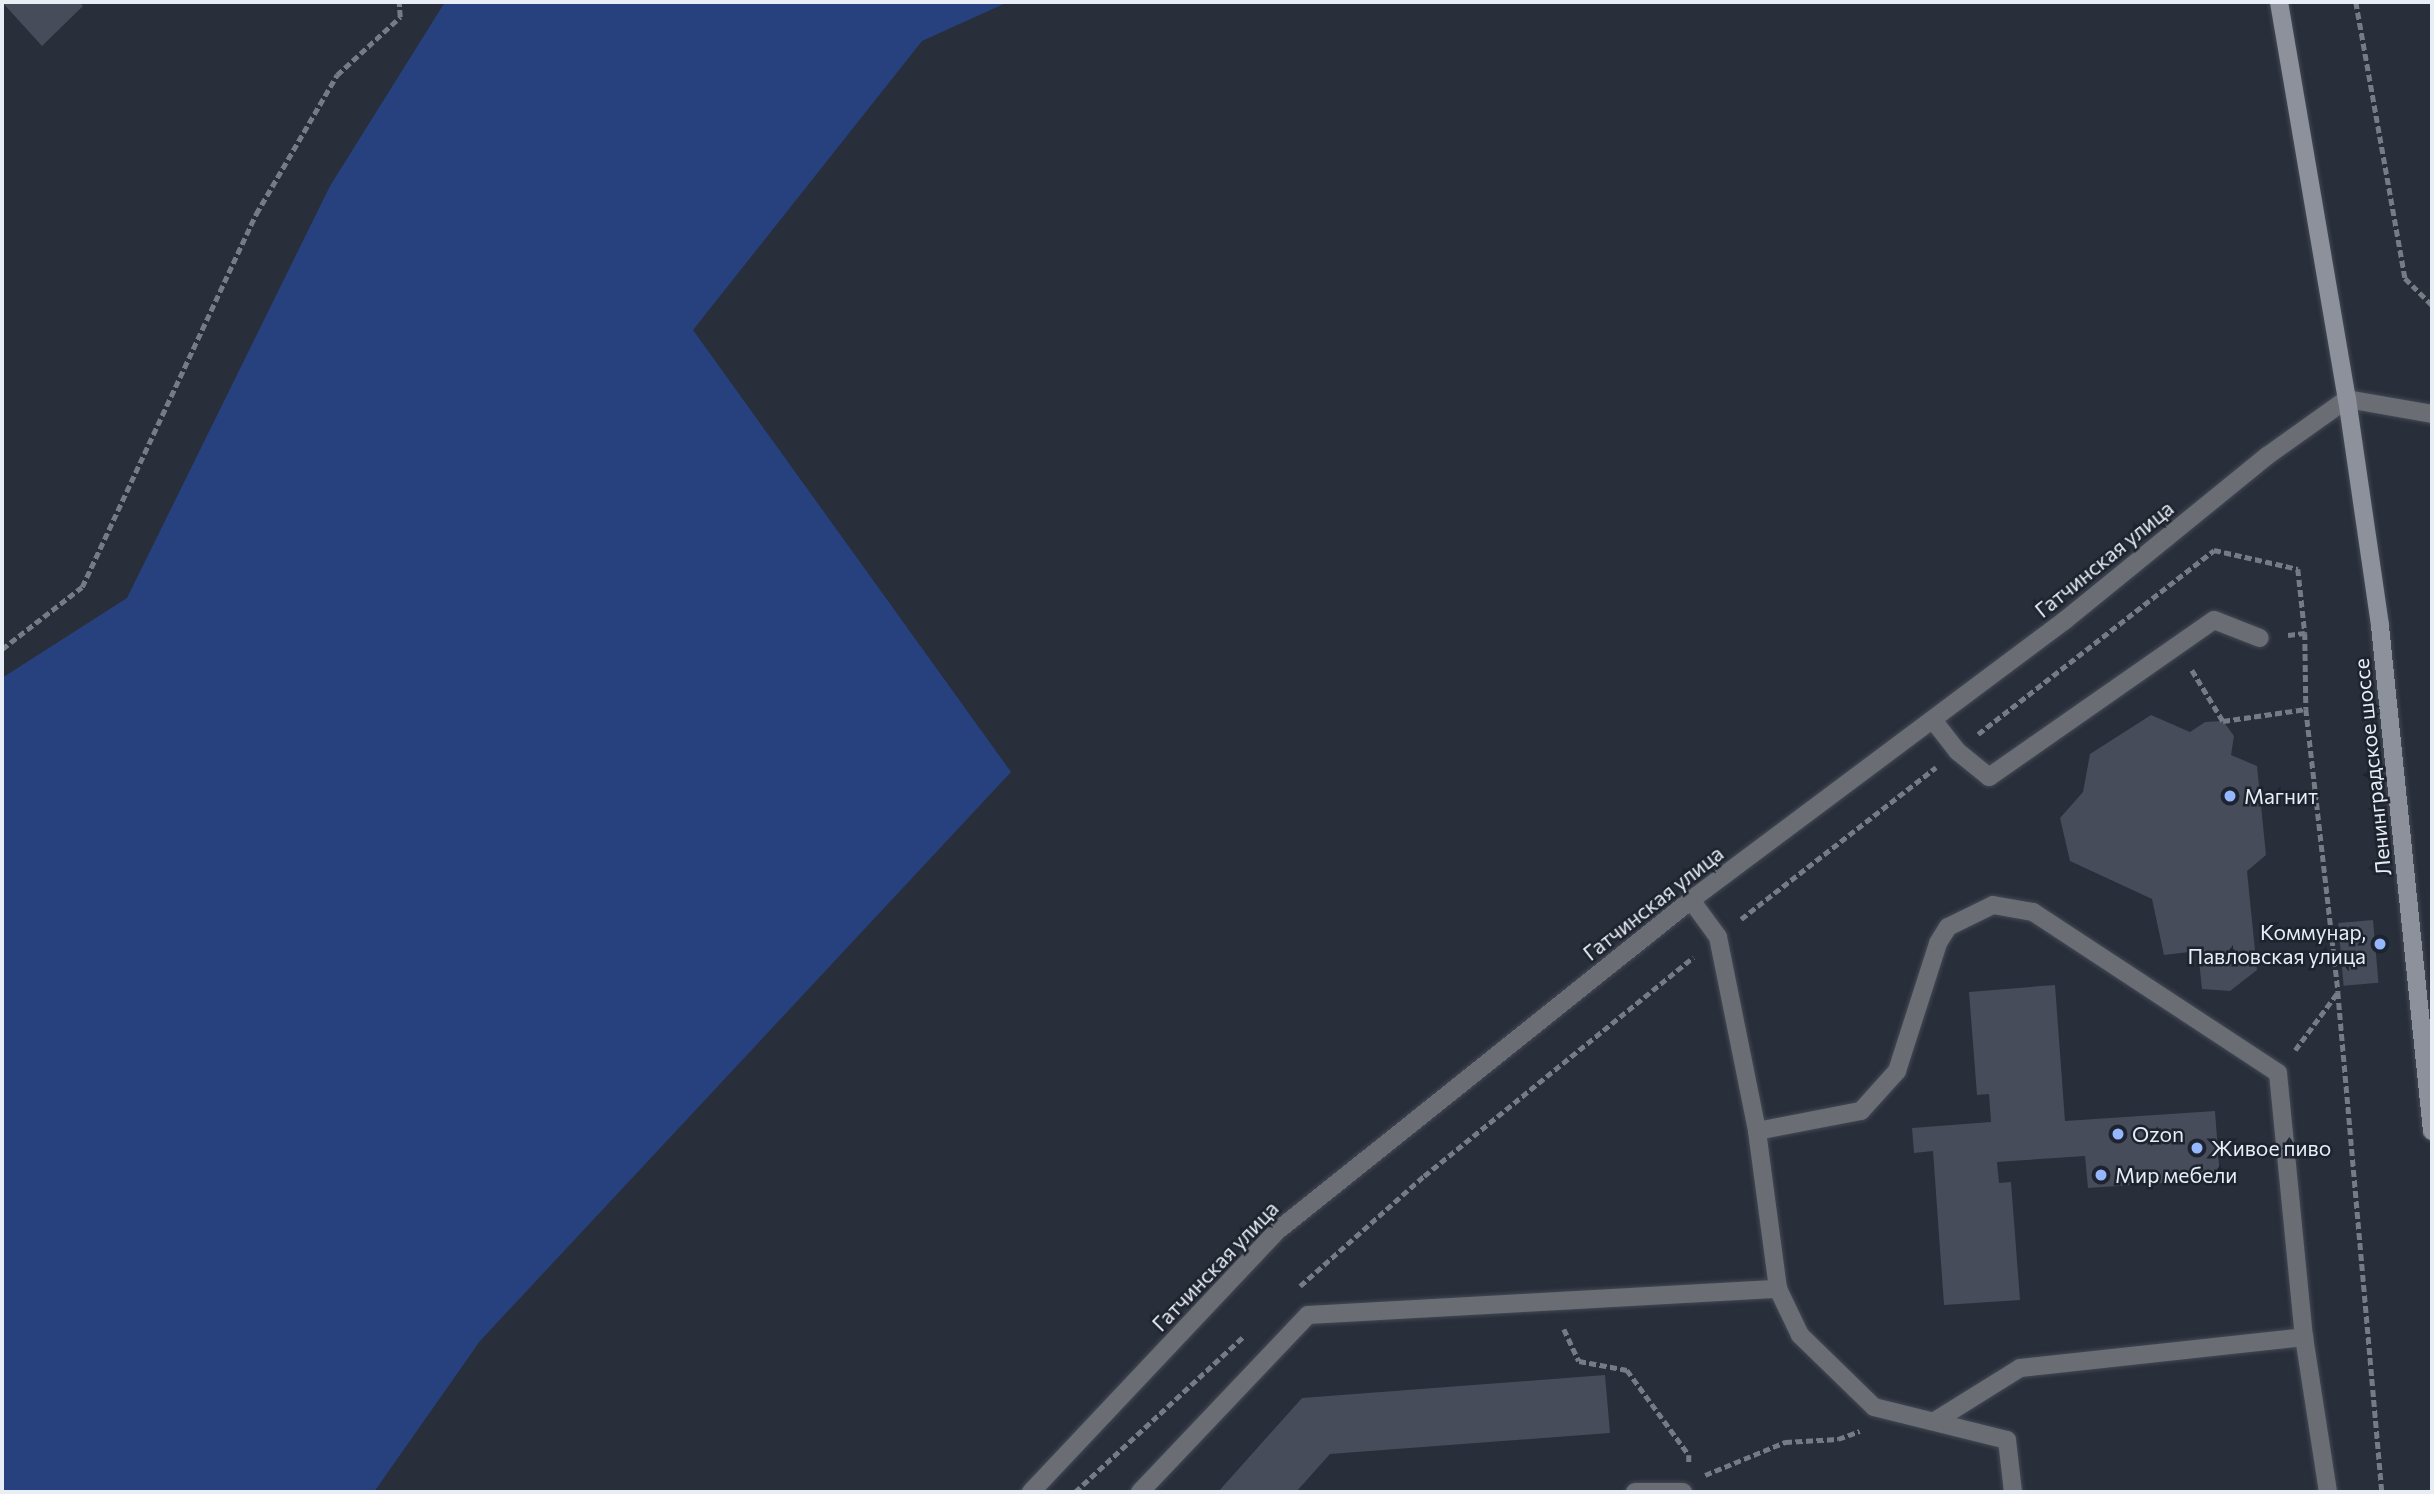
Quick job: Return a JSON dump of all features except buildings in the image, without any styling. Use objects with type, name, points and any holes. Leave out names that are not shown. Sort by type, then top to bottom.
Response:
[{"type":"main road","name":"Ленинградское шоссе","points":[[2279,2],[2347,399],[2380,626],[2432,1131]]},
{"type":"street","points":[[2347,399],[2432,414]]},
{"type":"street","name":"Гатчинская улица","points":[[1031,1492],[1277,1231],[1691,900],[2064,621],[2267,456],[2347,399]]},
{"type":"street","points":[[1933,720],[1957,751],[1989,777],[2214,620],[2260,638]]},
{"type":"street","points":[[1691,900],[1718,937],[1757,1131],[1778,1289],[1800,1335],[1874,1407],[2007,1440],[2013,1492]]},
{"type":"street","points":[[1757,1131],[1861,1111],[1897,1071],[1938,943],[1948,927],[1993,905],[2034,912],[2278,1073],[2304,1337],[2328,1492]]},
{"type":"street","points":[[1140,1492],[1308,1315],[1778,1289]]},
{"type":"street","points":[[1936,1421],[2020,1368],[2304,1337]]},
{"type":"street","points":[[1635,1492],[1682,1488]]},
{"type":"path","points":[[2,649],[82,587],[256,214],[337,75],[400,16],[399,2]]},
{"type":"path","points":[[2356,2],[2405,278],[2432,305]]},
{"type":"path","points":[[2305,633],[2306,709],[2338,992],[2382,1492]]},
{"type":"path","points":[[2177,646],[2223,721],[2306,709]]},
{"type":"path","points":[[2278,1073],[2338,992]]},
{"type":"path","points":[[1550,1300],[1579,1361],[1627,1370],[1689,1455],[1682,1488]]},
{"type":"path","points":[[1682,1488],[1785,1442],[1838,1438],[1906,1415]]},
{"type":"shaded area","points":[[445,2],[1008,2],[922,41],[693,330],[1011,772],[480,1341],[374,1492],[2,1492],[2,678],[127,598],[330,186]]},
{"type":"place","name":"Магнит","points":[[2230,796]]},
{"type":"place","name":"Коммунар, Павловская улица","points":[[2380,944]]},
{"type":"place","name":"Ozon","points":[[2118,1134]]},
{"type":"place","name":"Живое пиво","points":[[2197,1148]]},
{"type":"place","name":"Мир мебели","points":[[2101,1175]]}]
